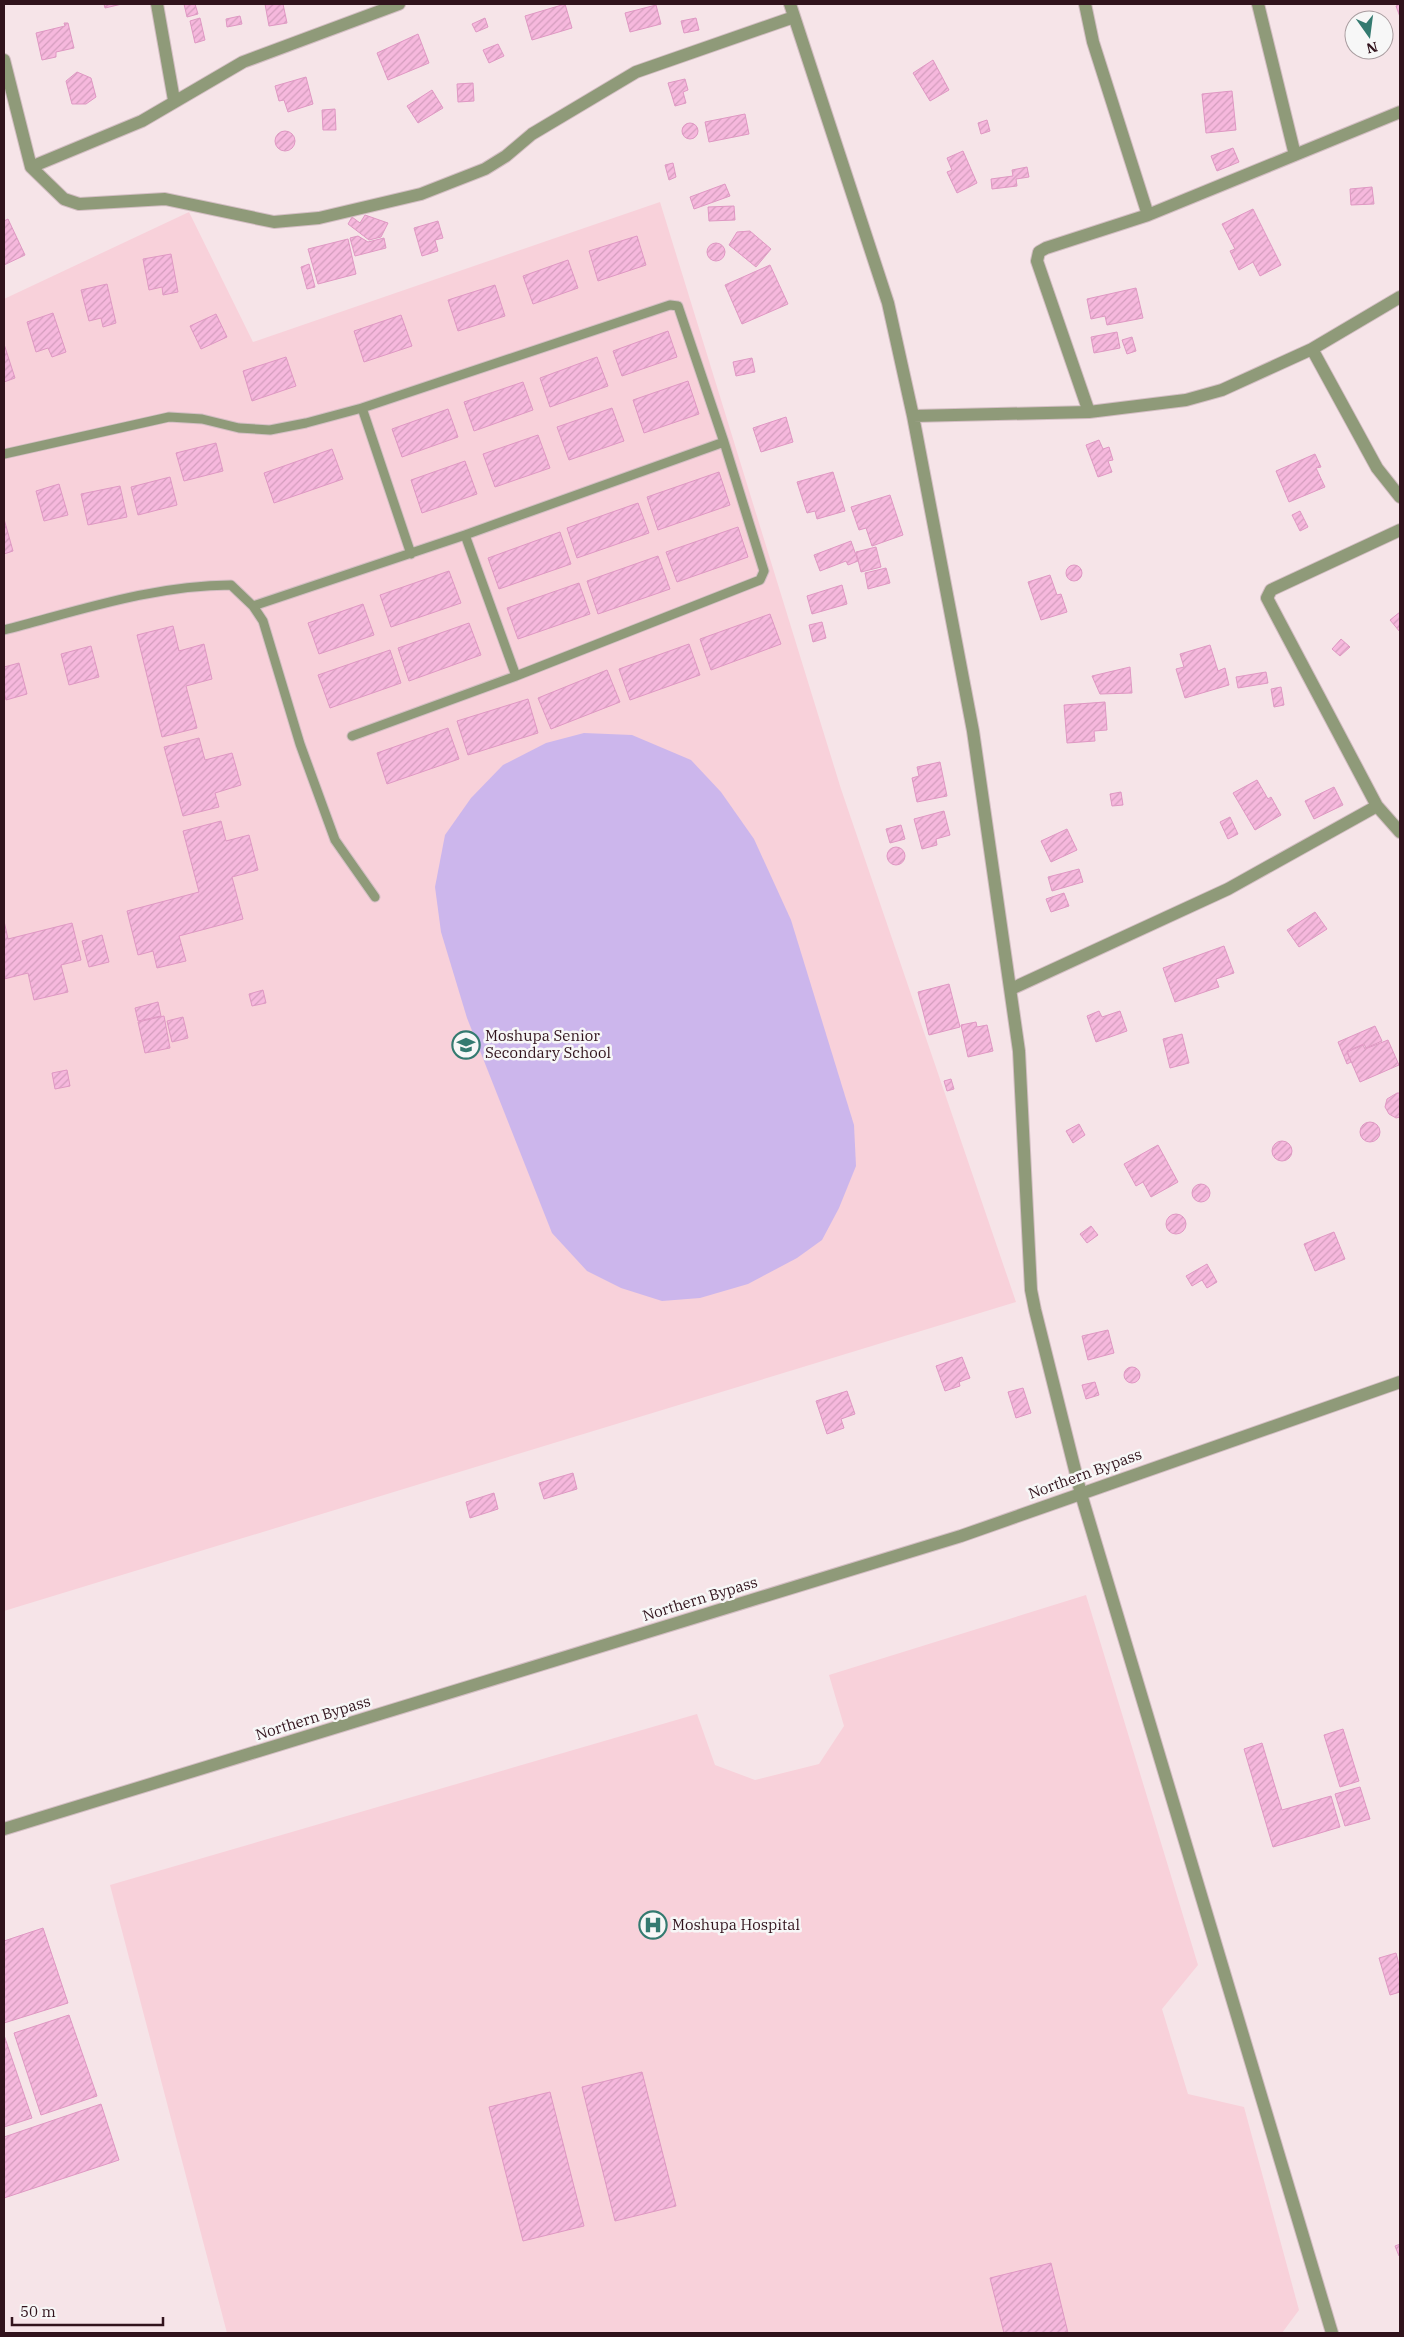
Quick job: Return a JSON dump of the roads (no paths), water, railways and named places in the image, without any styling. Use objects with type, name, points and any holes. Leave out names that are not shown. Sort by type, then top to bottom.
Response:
[{"type":"street","points":[[157,4],[174,100]]},
{"type":"street","points":[[31,167],[142,121],[174,100],[243,62],[399,4]]},
{"type":"street","points":[[790,4],[882,280],[913,416],[973,731],[1019,1051],[1024,1110],[1031,1290],[1081,1494],[1332,2333]]},
{"type":"street","points":[[1085,4],[1093,42],[1148,215]]},
{"type":"street","points":[[1258,4],[1295,155]]},
{"type":"street","points":[[4,60],[31,167],[64,199],[79,204],[158,199],[274,222],[319,218],[421,194],[485,169],[506,156],[532,134],[636,72],[794,17]]},
{"type":"street","points":[[1089,412],[1037,261],[1039,252],[1046,248],[1148,215],[1400,112]]},
{"type":"street","points":[[913,416],[1089,412],[1186,400],[1222,390],[1312,349],[1400,297]]},
{"type":"street","points":[[1312,349],[1377,468],[1400,497]]},
{"type":"street","points":[[1400,530],[1271,590],[1267,598],[1377,806],[1400,832]]},
{"type":"street","points":[[1011,989],[1228,890],[1377,806]]},
{"type":"street","name":"Northern Bypass","points":[[4,1829],[961,1536],[1400,1382]]},
{"type":"lane","points":[[4,454],[169,417],[202,419],[239,428],[270,430],[362,408],[674,304],[678,306],[724,442],[764,571],[760,580],[516,676],[352,736]]},
{"type":"lane","points":[[362,408],[411,554]]},
{"type":"lane","points":[[253,606],[411,554],[724,442]]},
{"type":"lane","points":[[465,535],[516,676]]},
{"type":"lane","points":[[4,630],[152,592],[207,585],[231,585],[253,606],[263,621],[300,744],[335,840],[375,897]]},
{"type":"place","name":"Moshupa Senior Secondary School","points":[[466,1045]]},
{"type":"place","name":"Moshupa Hospital","points":[[653,1925]]}]
